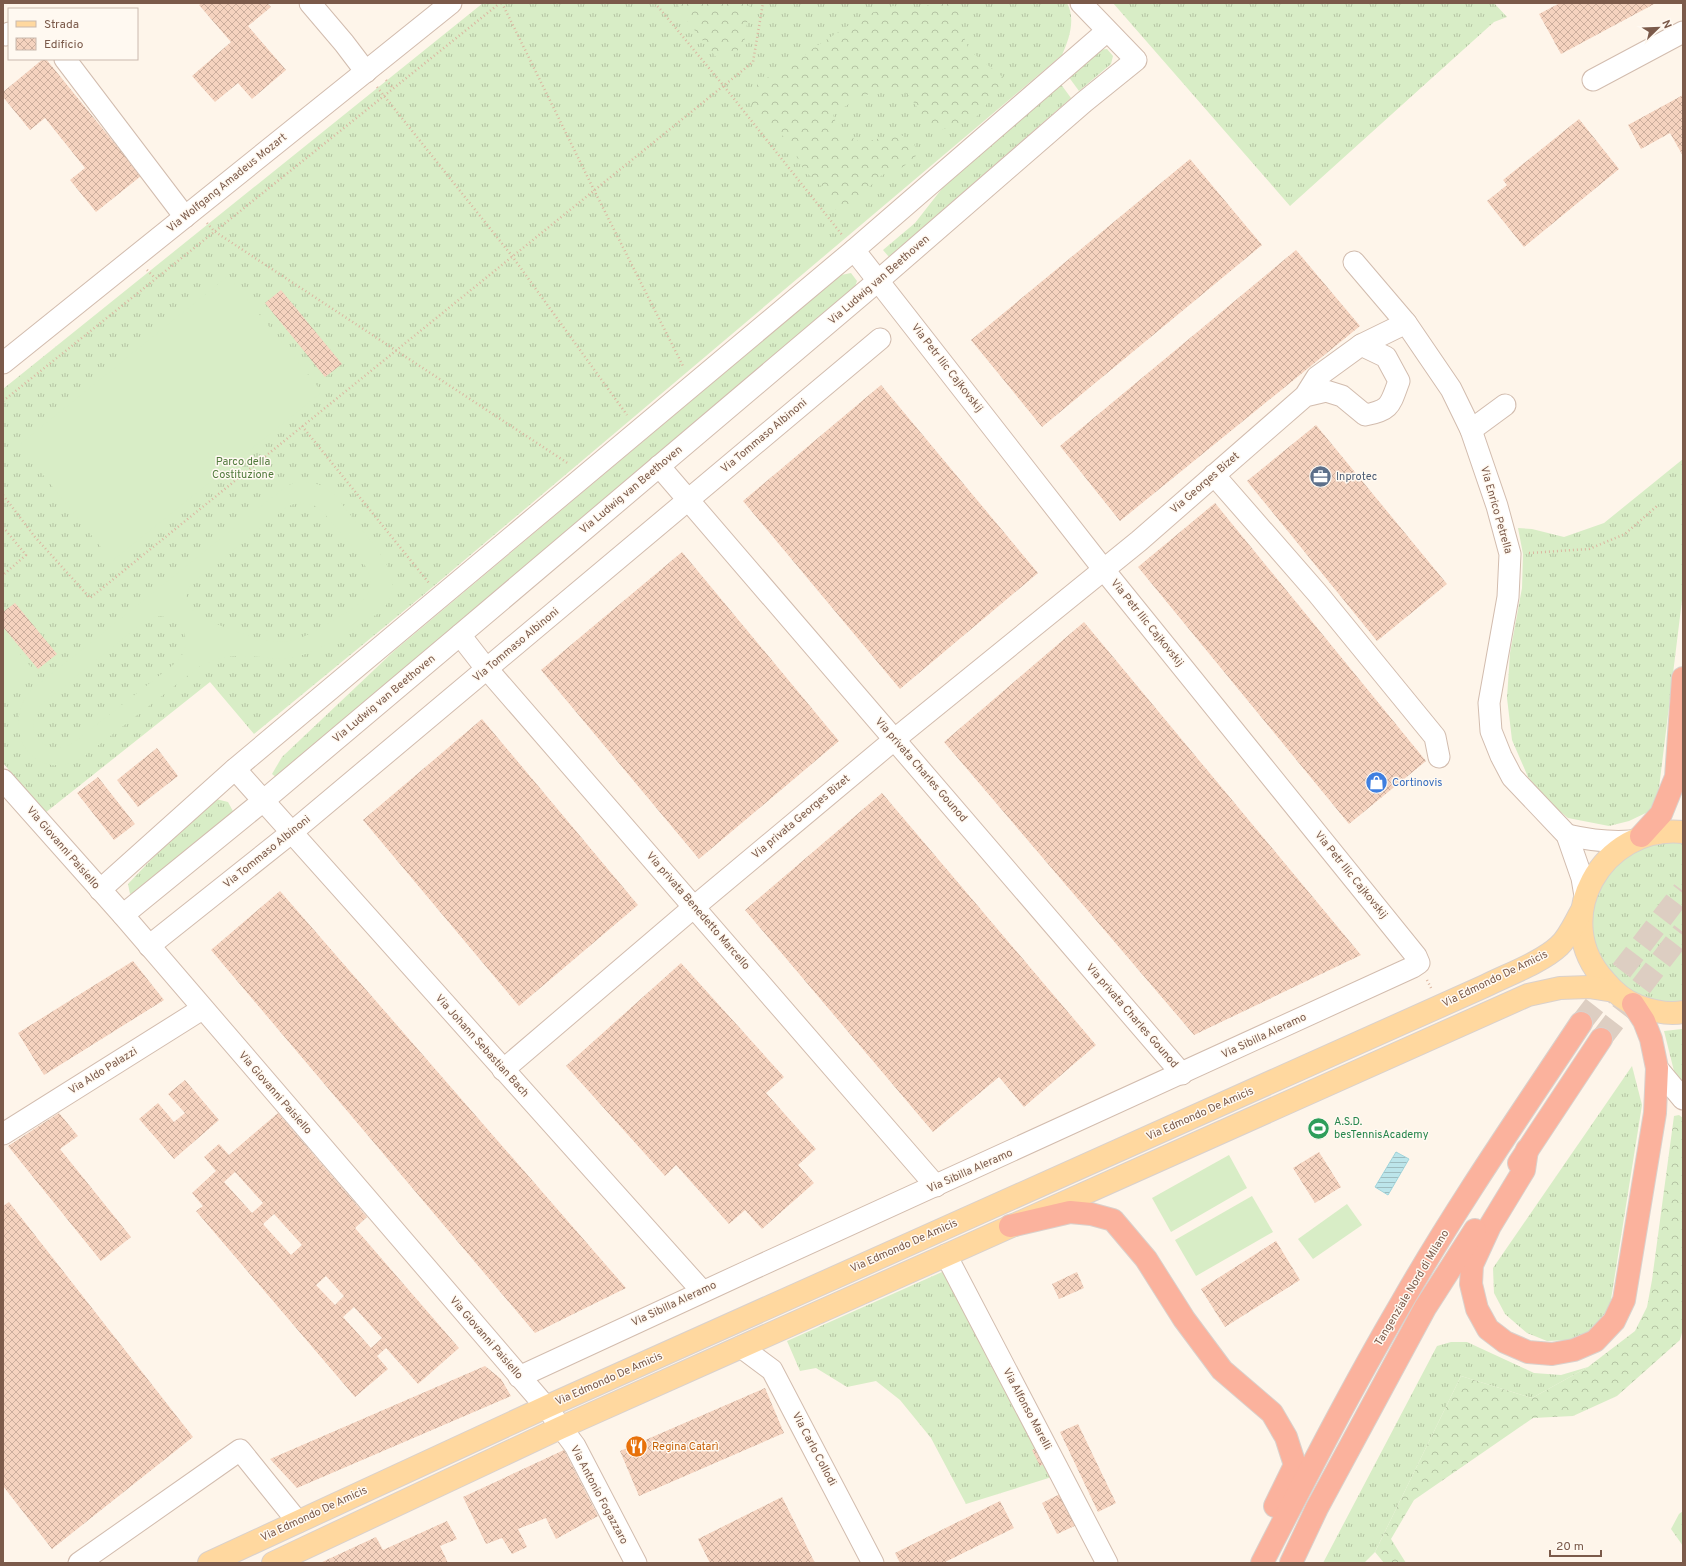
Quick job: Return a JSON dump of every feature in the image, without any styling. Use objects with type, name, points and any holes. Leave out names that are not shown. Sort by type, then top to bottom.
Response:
[{"type":"highway","points":[[1636,839],[1660,814],[1680,785],[1683,678]]},
{"type":"highway","points":[[1527,1150],[1524,1170],[1490,1226],[1472,1265],[1471,1284],[1477,1309],[1488,1329],[1505,1342],[1528,1352],[1552,1354],[1574,1350],[1595,1340],[1614,1321],[1624,1300],[1655,1113],[1657,1068],[1652,1039],[1644,1021],[1633,1004]]},
{"type":"highway","name":"Tangenziale Nord di Milano","points":[[1262,1563],[1330,1432],[1402,1302],[1489,1160],[1581,1023]]},
{"type":"highway","name":"Tangenziale Nord di Milano","points":[[1291,1563],[1317,1508],[1425,1308],[1601,1039]]},
{"type":"highway","points":[[1010,1226],[1070,1212],[1091,1214],[1113,1220],[1146,1260],[1184,1319],[1222,1370],[1272,1412],[1286,1437],[1295,1465],[1246,1563]]},
{"type":"main road","points":[[1636,839],[1663,831],[1683,832]]},
{"type":"main road","name":"Via Edmondo De Amicis","points":[[209,1563],[546,1407],[1440,1006],[1545,957],[1559,946],[1569,933],[1584,903],[1598,869],[1606,859],[1618,849],[1636,839]]},
{"type":"main road","points":[[1584,903],[1582,927],[1584,944],[1590,960],[1598,974],[1614,991],[1633,1004],[1661,1012],[1683,1012]]},
{"type":"main road","points":[[273,1563],[560,1428],[946,1254],[1528,995],[1560,988],[1589,987],[1614,991]]},
{"type":"street","points":[[310,3],[366,72]]},
{"type":"street","name":"Via Wolfgang Amadeus Mozart","points":[[3,363],[451,3]]},
{"type":"street","points":[[100,890],[235,769],[854,250],[1107,31],[1081,3]]},
{"type":"street","name":"Via Ludwig van Beethoven","points":[[123,915],[263,801],[460,635],[879,280],[1084,102],[1136,60],[1107,31]]},
{"type":"street","points":[[1593,80],[1683,32]]},
{"type":"street","points":[[66,60],[189,214]]},
{"type":"street","name":"Via Petr Ilic Cajkovskij","points":[[854,250],[879,280],[1104,570],[1397,932],[1416,956],[1419,963]]},
{"type":"street","name":"Via Enrico Petrella","points":[[1354,262],[1406,323],[1451,389],[1471,430],[1497,506],[1510,554],[1508,597],[1489,702],[1491,731],[1501,756],[1512,776],[1567,835],[1582,878],[1584,903]]},
{"type":"street","points":[[1361,345],[1406,323]]},
{"type":"street","name":"Via Tommaso Albinoni","points":[[149,946],[291,833],[880,339]]},
{"type":"street","name":"Via Georges Bizet","points":[[1104,570],[1305,396],[1317,377],[1361,345],[1386,357],[1399,381],[1390,404],[1380,412],[1365,415],[1342,396],[1326,391],[1305,396]]},
{"type":"street","points":[[1471,430],[1505,405]]},
{"type":"street","name":"Via privata Charles Gounod","points":[[660,466],[1182,1074]]},
{"type":"street","points":[[1214,475],[1318,594],[1435,737],[1440,757]]},
{"type":"street","name":"Via privata Georges Bizet","points":[[503,1070],[694,906],[895,739],[1104,570]]},
{"type":"street","name":"Via privata Benedetto Marcello","points":[[460,635],[487,669],[936,1186]]},
{"type":"street","name":"Via Johann Sebastian Bach","points":[[235,769],[702,1291]]},
{"type":"street","name":"Via Giovanni Paisiello","points":[[3,780],[123,915],[202,1009],[546,1407],[560,1428]]},
{"type":"street","points":[[1567,835],[1596,841],[1614,842],[1636,839]]},
{"type":"street","name":"Via Sibilla Aleramo","points":[[519,1377],[702,1291],[1182,1074],[1414,967],[1419,963]]},
{"type":"street","name":"Via Aldo Palazzi","points":[[3,1134],[202,1009]]},
{"type":"street","points":[[1657,1068],[1683,1098]]},
{"type":"street","name":"Via Alfonso Marelli","points":[[946,1254],[1107,1563]]},
{"type":"street","name":"Via Carlo Collodi","points":[[741,1347],[772,1370],[873,1563]]},
{"type":"street","name":"Via Antonio Fogazzaro","points":[[560,1428],[575,1446],[636,1563]]},
{"type":"street","points":[[79,1563],[240,1450],[298,1522]]},
{"type":"path","points":[[3,401],[501,3],[692,386]]},
{"type":"path","points":[[655,3],[854,250]]},
{"type":"path","points":[[3,495],[35,536],[90,598],[752,62],[763,3]]},
{"type":"path","points":[[366,72],[512,256],[638,431]]},
{"type":"path","points":[[189,214],[574,468],[583,478]]},
{"type":"path","points":[[302,426],[440,597]]},
{"type":"path","points":[[1510,554],[1588,549],[1625,534],[1657,506]]},
{"type":"path","points":[[3,527],[26,554],[3,575]]},
{"type":"path","points":[[1419,963],[1440,1006]]},
{"type":"green space","name":"Parco della Costituzione","points":[[483,3],[1067,3],[1070,9],[1071,23],[1069,36],[1062,55],[422,596],[254,734],[210,682],[45,813],[3,763],[3,389]]},
{"type":"green space","points":[[677,3],[750,3],[744,44],[733,55],[716,57],[684,17]]},
{"type":"green space","points":[[940,3],[952,4],[960,13],[962,32],[969,50],[1010,83],[990,95],[985,108],[976,117],[961,124],[940,130],[930,127],[915,104],[902,88],[873,92],[857,99],[833,115],[839,131],[862,143],[898,133],[914,143],[917,155],[903,167],[882,175],[868,188],[849,210],[836,210],[825,196],[821,186],[800,164],[794,150],[783,136],[768,129],[753,114],[750,94],[759,82],[795,63],[812,49],[865,15],[893,6],[909,9]]},
{"type":"green space","points":[[1113,3],[1494,3],[1507,17],[1494,22],[1290,206]]},
{"type":"green space","points":[[1107,49],[1113,56],[1111,64],[1079,91],[1068,76],[1098,50]]},
{"type":"green space","points":[[1060,83],[1071,98],[889,257],[883,250],[915,223],[944,186]]},
{"type":"green space","points":[[851,273],[857,281],[853,292],[277,778],[272,774],[282,757],[394,651],[841,275]]},
{"type":"green space","points":[[228,276],[322,392],[112,561],[19,445]]},
{"type":"green space","points":[[1683,459],[1683,592],[1659,788],[1650,811],[1629,821],[1609,826],[1568,818],[1550,803],[1528,777],[1512,740],[1507,698],[1510,653],[1522,588],[1523,554],[1518,528],[1532,529],[1564,537],[1604,523]]},
{"type":"green space","points":[[293,483],[314,483],[321,485],[331,492],[380,553],[387,565],[391,577],[392,589],[389,601],[379,613],[320,648],[295,657],[275,659],[252,656],[236,656],[222,658],[207,663],[199,667],[82,758],[65,765],[50,765],[37,760],[27,750],[21,738],[18,723],[21,707],[29,692],[285,487]],"holes":[[[298,502],[315,506],[322,511],[349,543],[368,570],[371,583],[370,589],[368,594],[360,603],[307,635],[299,639],[282,642],[261,639],[219,625],[197,613],[190,607],[187,601],[187,594],[193,582],[287,507]],[[160,616],[175,622],[184,632],[186,639],[185,646],[183,654],[178,661],[73,743],[62,747],[52,747],[44,744],[38,739],[34,732],[33,723],[42,704],[146,620]]]},
{"type":"green space","points":[[3,634],[36,673],[3,700]]},
{"type":"green space","points":[[216,799],[228,802],[234,813],[139,891],[130,894],[128,884],[200,808]]},
{"type":"green space","points":[[1683,840],[1683,1003],[1656,1003],[1619,985],[1595,952],[1590,911],[1606,873],[1638,847]]},
{"type":"green space","points":[[1682,1029],[1683,1089],[1674,1071],[1664,1031]]},
{"type":"green space","points":[[1632,1066],[1642,1105],[1609,1312],[1592,1330],[1571,1340],[1547,1341],[1527,1333],[1505,1314],[1494,1293],[1493,1268]]},
{"type":"green space","points":[[1679,1115],[1683,1118],[1683,1329],[1680,1340],[1617,1396],[1573,1416],[1533,1418],[1414,1500],[1391,1539],[1406,1563],[1384,1563],[1375,1552],[1461,1376],[1532,1398],[1588,1367],[1635,1331],[1647,1307],[1674,1116]]},
{"type":"green space","points":[[1229,1155],[1247,1188],[1171,1232],[1152,1198]]},
{"type":"green space","points":[[1252,1196],[1273,1232],[1196,1276],[1175,1240]]},
{"type":"green space","points":[[1347,1204],[1362,1225],[1313,1259],[1298,1239]]},
{"type":"green space","points":[[942,1272],[949,1275],[1041,1445],[1040,1466],[1049,1461],[1055,1476],[966,1504],[931,1438],[900,1400],[876,1381],[847,1387],[816,1368],[800,1371],[787,1341]]},
{"type":"green space","points":[[1451,1342],[1467,1342],[1534,1373],[1561,1375],[1588,1367],[1532,1398],[1461,1376],[1375,1552],[1364,1563],[1323,1563],[1437,1346]]},
{"type":"green space","points":[[1683,1511],[1683,1546],[1671,1529],[1679,1514]]},
{"type":"water","points":[[1396,1152],[1409,1159],[1388,1195],[1375,1187]]},
{"type":"building","points":[[202,3],[267,3],[271,7],[248,26],[286,70],[252,99],[238,83],[215,102],[192,76],[231,42],[199,5]]},
{"type":"building","points":[[1560,3],[1656,3],[1561,54],[1539,14]]},
{"type":"building","points":[[42,60],[47,60],[141,176],[96,212],[70,180],[85,168],[45,118],[30,130],[3,97],[3,92]]},
{"type":"building","points":[[1683,95],[1683,156],[1670,133],[1641,149],[1628,125]]},
{"type":"building","points":[[1579,119],[1619,169],[1524,247],[1487,201],[1507,185],[1503,180]]},
{"type":"building","points":[[1190,159],[1262,245],[1042,427],[971,340]]},
{"type":"building","points":[[1296,250],[1360,326],[1120,521],[1060,446]]},
{"type":"building","points":[[281,290],[342,364],[325,377],[265,303]]},
{"type":"building","points":[[881,385],[1038,573],[900,689],[743,501]]},
{"type":"building","points":[[1316,425],[1447,584],[1377,641],[1247,481]]},
{"type":"building","points":[[1215,503],[1426,761],[1349,824],[1138,567]]},
{"type":"building","points":[[682,552],[839,741],[699,859],[541,670]]},
{"type":"building","points":[[15,603],[57,654],[38,669],[3,627],[3,612]]},
{"type":"building","points":[[1084,622],[1361,955],[1194,1035],[944,742]]},
{"type":"building","points":[[482,719],[638,905],[519,1006],[363,820]]},
{"type":"building","points":[[157,748],[178,776],[138,807],[117,780]]},
{"type":"building","points":[[98,777],[135,824],[114,840],[77,793]]},
{"type":"building","points":[[882,793],[1096,1045],[1024,1107],[999,1077],[933,1132],[745,910]]},
{"type":"building","points":[[280,891],[626,1288],[535,1333],[211,950]]},
{"type":"building","points":[[133,961],[164,1000],[44,1075],[18,1033]]},
{"type":"building","points":[[681,963],[784,1077],[766,1093],[816,1149],[798,1165],[814,1183],[762,1229],[745,1210],[729,1224],[676,1165],[665,1176],[566,1066]]},
{"type":"building","points":[[185,1080],[219,1120],[174,1159],[139,1119],[158,1103],[174,1122],[185,1113],[168,1094]]},
{"type":"building","points":[[59,1113],[78,1136],[60,1149],[131,1237],[101,1261],[8,1146]]},
{"type":"building","points":[[278,1113],[367,1217],[355,1228],[459,1348],[418,1384],[386,1348],[377,1356],[388,1369],[355,1397],[196,1211],[203,1206],[192,1193],[216,1171],[204,1157],[219,1144],[229,1155]],"holes":[[[235,1172],[263,1203],[252,1213],[224,1182]],[[274,1214],[302,1245],[291,1255],[263,1224]],[[326,1276],[344,1296],[335,1305],[316,1285]],[[354,1307],[382,1338],[371,1348],[343,1317]]]},
{"type":"building","points":[[1319,1152],[1341,1187],[1315,1203],[1293,1168]]},
{"type":"building","points":[[9,1202],[193,1437],[52,1549],[3,1486],[3,1206]]},
{"type":"building","points":[[1276,1241],[1300,1280],[1225,1327],[1201,1289]]},
{"type":"building","points":[[1077,1272],[1084,1288],[1059,1299],[1052,1284]]},
{"type":"building","points":[[485,1366],[501,1379],[511,1396],[297,1488],[270,1459]]},
{"type":"building","points":[[765,1388],[784,1433],[639,1496],[620,1451]]},
{"type":"building","points":[[1078,1424],[1116,1503],[1098,1512],[1060,1432]]},
{"type":"building","points":[[1041,1445],[1049,1461],[1040,1466],[1032,1450]]},
{"type":"building","points":[[564,1450],[598,1516],[556,1539],[546,1518],[518,1529],[527,1547],[512,1554],[502,1538],[486,1544],[463,1497]]},
{"type":"building","points":[[1064,1492],[1079,1524],[1057,1534],[1042,1503]]},
{"type":"building","points":[[782,1497],[815,1563],[710,1563],[698,1539]]},
{"type":"building","points":[[1000,1501],[1014,1528],[943,1563],[900,1563],[895,1553]]},
{"type":"building","points":[[447,1521],[457,1539],[440,1546],[448,1563],[320,1563],[376,1537],[383,1550]]},
{"type":"tunnel","points":[[1581,1023],[1683,891]]},
{"type":"tunnel","points":[[1601,1039],[1683,932]]},
{"type":"place","name":"Inprotec","points":[[1320,477]]},
{"type":"place","name":"Cortinovis","points":[[1377,783]]},
{"type":"place","name":"A.S.D. besTennisAcademy","points":[[1319,1128]]},
{"type":"place","name":"Regina Catarì","points":[[636,1447]]}]
